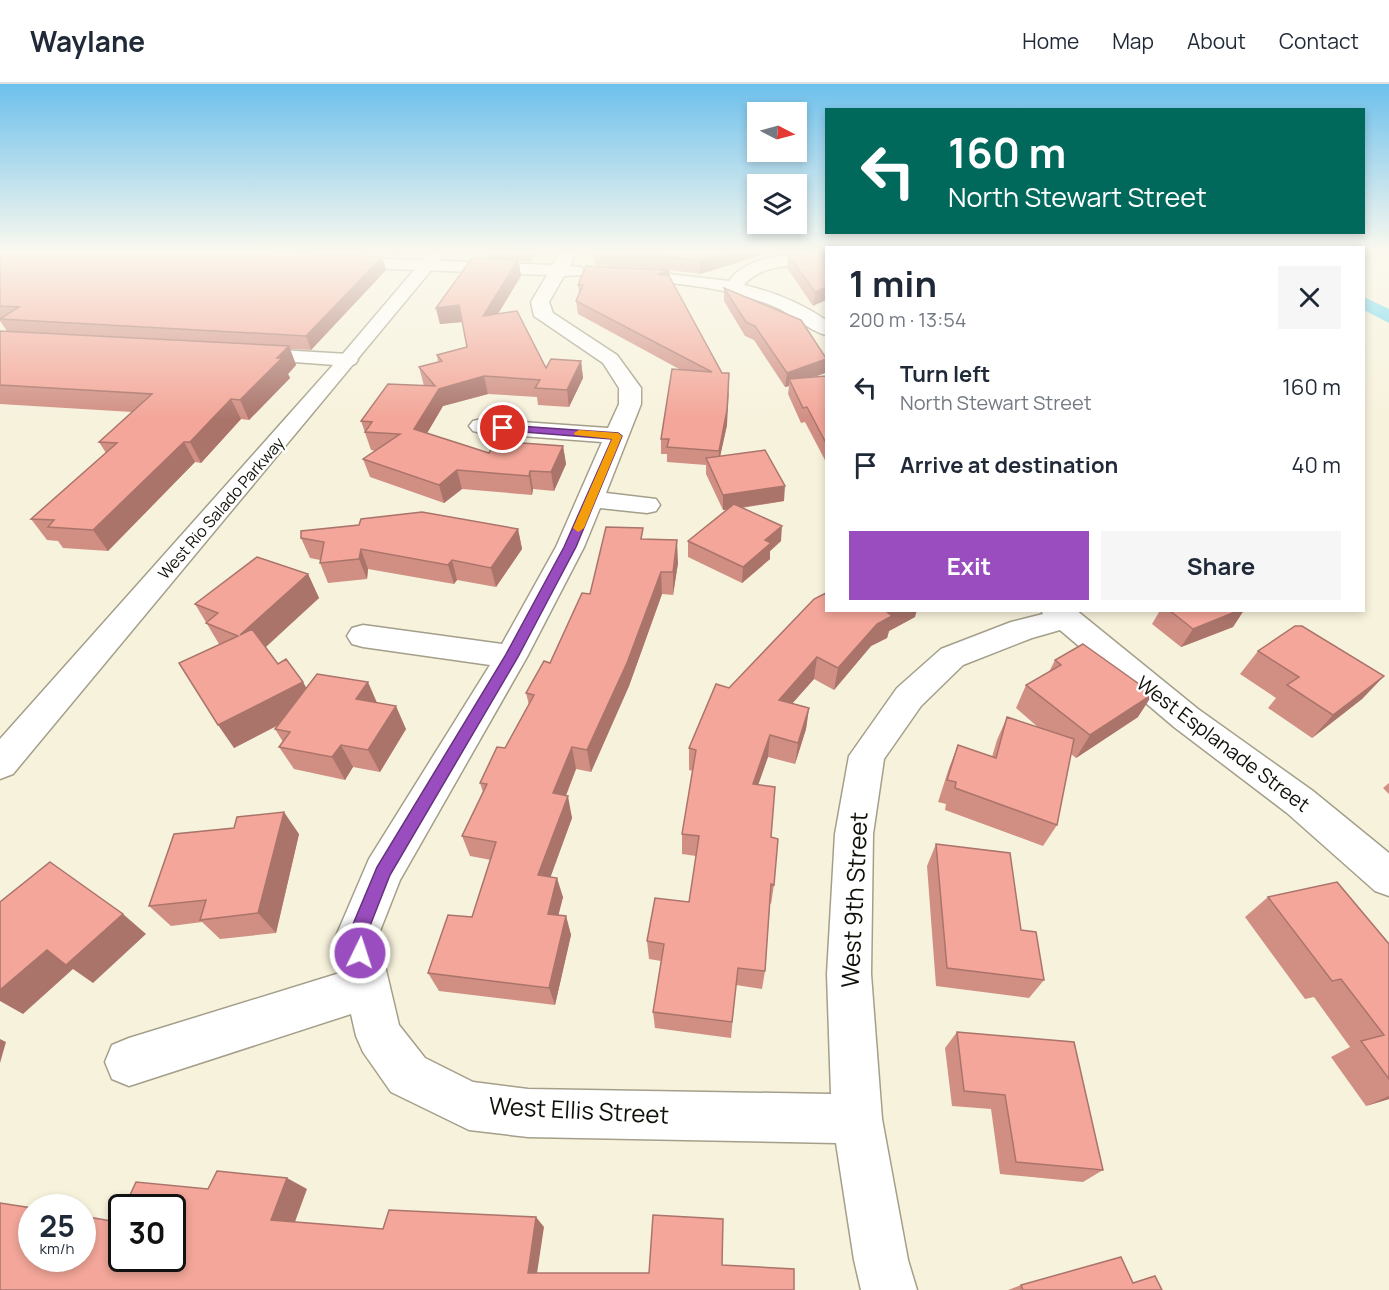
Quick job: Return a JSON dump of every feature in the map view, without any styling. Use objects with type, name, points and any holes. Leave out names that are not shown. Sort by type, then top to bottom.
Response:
[{"type":"street","name":"West Rio Salado Parkway","points":[[0,764],[393,306]]},
{"type":"street","name":"West Ellis Street","points":[[541,306],[544,316],[609,359],[623,375],[630,388],[630,404],[570,547],[511,657],[383,872],[357,936],[366,987],[379,1036],[408,1075],[469,1106],[528,1113],[857,1119]]},
{"type":"street","points":[[789,306],[797,309],[825,328]]},
{"type":"street","points":[[222,353],[348,360]]},
{"type":"street","points":[[481,426],[618,436]]},
{"type":"street","points":[[591,500],[647,504]]},
{"type":"street","name":"West Esplanade Street","points":[[1060,615],[1186,718],[1300,802],[1389,878]]},
{"type":"street","name":"West 9th Street","points":[[889,1290],[881,1260],[857,1119],[849,974],[854,834],[867,756],[909,696],[952,657],[1060,615]]},
{"type":"street","points":[[363,636],[511,657]]},
{"type":"street","points":[[129,1062],[366,987]]},
{"type":"building","points":[[5,306],[335,306],[306,336],[0,319],[19,307]]},
{"type":"building","points":[[459,306],[489,306],[483,316],[517,311],[546,368],[551,359],[581,361],[567,390],[535,388],[540,380],[484,376],[439,389],[414,429],[489,453],[496,441],[563,446],[551,472],[530,471],[529,476],[457,470],[439,485],[363,459],[400,434],[365,432],[372,422],[361,421],[388,384],[435,386],[419,367],[442,361],[437,355],[467,347]]},
{"type":"building","points":[[586,306],[686,306],[722,373],[729,373],[727,410],[719,451],[667,447],[669,439],[661,439],[672,369],[712,372]]},
{"type":"building","points":[[736,306],[768,306],[801,320],[825,359],[787,373],[755,326],[746,322]]},
{"type":"building","points":[[0,331],[289,346],[277,358],[282,358],[240,400],[231,399],[190,442],[184,442],[93,530],[48,527],[54,520],[31,519],[117,443],[99,442],[152,394],[0,385]]},
{"type":"building","points":[[825,376],[825,441],[807,407],[803,408],[789,379]]},
{"type":"building","points":[[765,450],[785,486],[723,495],[706,458]]},
{"type":"building","points":[[734,504],[782,526],[765,540],[771,543],[743,567],[688,541]]},
{"type":"building","points":[[422,512],[518,529],[491,568],[452,560],[448,565],[361,549],[359,559],[320,563],[324,542],[301,538],[301,531],[359,525],[361,519]]},
{"type":"building","points":[[606,527],[643,528],[641,539],[677,540],[673,572],[661,572],[627,663],[587,750],[572,747],[553,793],[568,796],[538,875],[557,878],[548,914],[566,916],[549,988],[428,973],[448,915],[472,917],[496,842],[462,836],[487,784],[480,783],[497,747],[505,748],[534,695],[526,693],[544,661],[550,663],[582,593],[590,594]]},
{"type":"building","points":[[257,557],[308,574],[240,635],[252,629],[278,664],[286,659],[303,682],[218,725],[179,663],[238,636],[206,623],[218,613],[195,604]]},
{"type":"building","points":[[825,594],[825,612],[887,612],[892,616],[877,624],[838,668],[817,657],[779,700],[809,708],[798,743],[770,735],[753,784],[775,787],[771,837],[778,839],[774,885],[771,884],[765,971],[738,968],[732,1022],[653,1012],[664,944],[647,941],[655,898],[689,902],[699,836],[682,834],[696,750],[689,748],[716,684],[729,688],[814,599]]},
{"type":"building","points":[[1172,612],[1235,612],[1193,629]]},
{"type":"building","points":[[1295,626],[1302,626],[1384,676],[1333,715],[1287,685],[1299,677],[1258,651]]},
{"type":"building","points":[[1083,644],[1153,694],[1090,735],[1026,685],[1061,665],[1055,660]]},
{"type":"building","points":[[317,674],[368,682],[356,699],[396,706],[368,750],[341,745],[332,757],[279,747],[290,732],[275,729]]},
{"type":"building","points":[[1007,717],[1074,739],[1057,825],[955,788],[956,782],[947,780],[958,745],[996,758]]},
{"type":"building","points":[[284,812],[258,913],[200,920],[206,900],[149,906],[174,834],[234,828],[237,817]]},
{"type":"building","points":[[936,844],[1010,853],[1021,930],[1036,932],[1044,980],[947,968]]},
{"type":"building","points":[[50,862],[123,914],[66,965],[47,950],[0,990],[0,902]]},
{"type":"building","points":[[1337,882],[1389,944],[1389,1079],[1361,1041],[1384,1035],[1341,979],[1332,981],[1268,897]]},
{"type":"building","points":[[957,1032],[1074,1042],[1103,1170],[1016,1162],[1005,1095],[964,1091]]},
{"type":"building","points":[[217,1171],[287,1178],[271,1220],[383,1229],[389,1210],[536,1217],[528,1273],[649,1273],[653,1215],[723,1219],[722,1265],[794,1269],[794,1290],[0,1290],[0,1203],[18,1206],[18,1272],[96,1272],[96,1218],[108,1220],[108,1272],[186,1272],[186,1194],[130,1194],[136,1182],[208,1189]]},
{"type":"building","points":[[1121,1257],[1133,1283],[1155,1276],[1162,1290],[1023,1290],[1021,1285]]},
{"type":"waterway","points":[[1370,306],[1389,317]]},
{"type":"slow traffic","points":[[578,528],[618,436],[579,433]]},
{"type":"route","points":[[360,953],[357,936],[383,872],[511,657],[570,547],[618,436],[503,428]]}]
